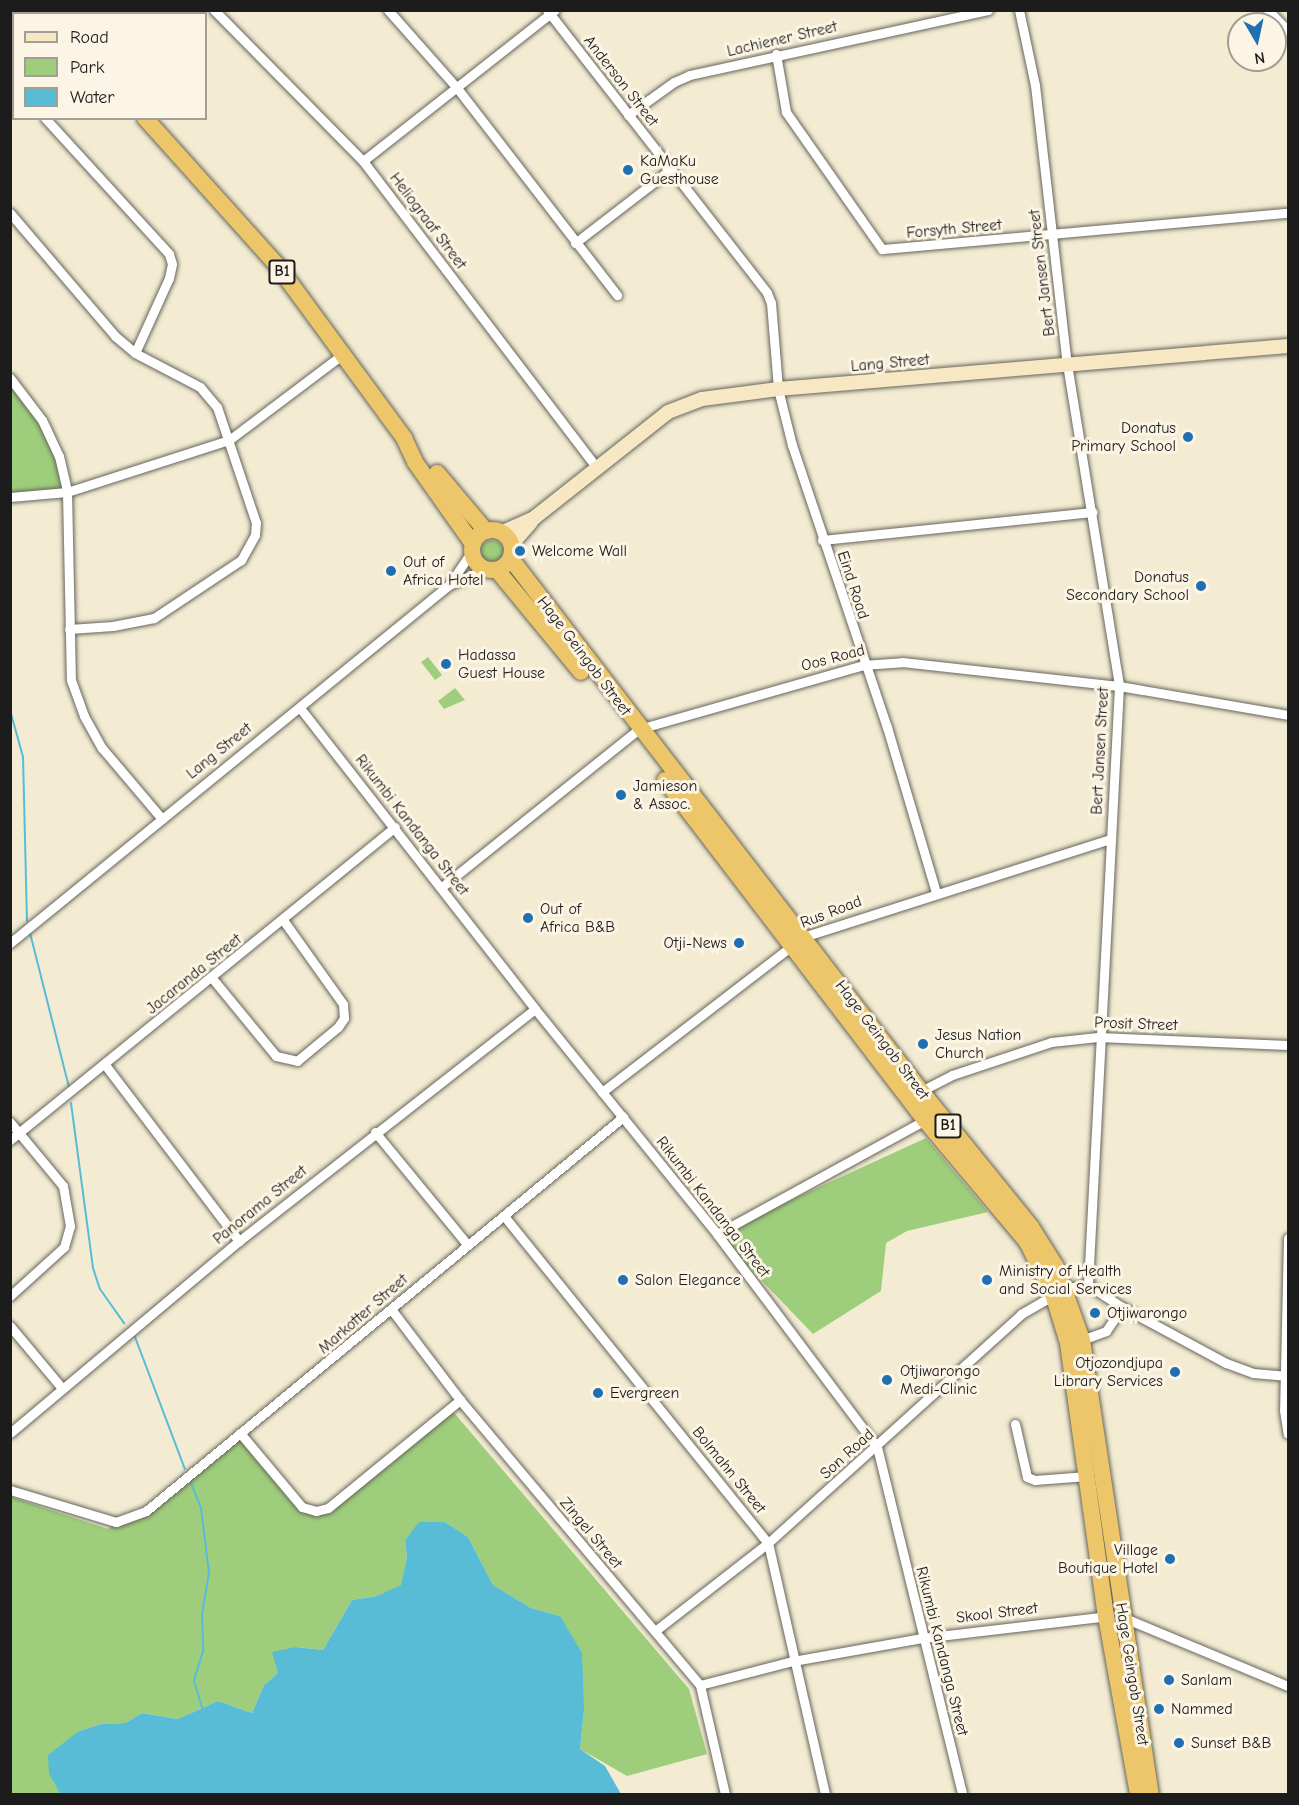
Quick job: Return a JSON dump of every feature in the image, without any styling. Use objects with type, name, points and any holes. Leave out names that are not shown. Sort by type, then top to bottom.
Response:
[{"type":"highway","name":"B1","points":[[147,120],[277,265],[404,438],[415,462],[472,548]]},
{"type":"highway","name":"B1","points":[[404,438],[420,452],[503,541]]},
{"type":"highway","points":[[472,548],[503,541]]},
{"type":"highway","points":[[492,569],[503,541]]},
{"type":"highway","name":"Hage Geingob Street","points":[[503,541],[635,732],[798,941],[1031,1227],[1060,1291],[1075,1341],[1124,1617],[1125,1676],[1138,1794]]},
{"type":"highway","name":"Hage Geingob Street","points":[[472,548],[476,562],[492,569],[635,732]]},
{"type":"highway","name":"Hage Geingob Street","points":[[798,941],[925,1120],[1027,1242],[1060,1291]]},
{"type":"highway","name":"Hage Geingob Street","points":[[1081,1384],[1087,1476],[1106,1616],[1125,1676],[1151,1794]]},
{"type":"street","name":"Heliograaf Street","points":[[214,10],[363,160],[597,468]]},
{"type":"street","points":[[388,10],[457,88],[617,295]]},
{"type":"street","name":"Lachiener Street","points":[[628,115],[682,79],[776,54],[988,10]]},
{"type":"street","name":"Bert Jansen Street","points":[[1018,10],[1035,86],[1067,364],[1119,686],[1098,1036],[1088,1285]]},
{"type":"street","points":[[1268,10],[1288,32]]},
{"type":"street","points":[[363,160],[551,12]]},
{"type":"street","name":"Anderson Street","points":[[551,12],[767,293],[771,303],[778,389]]},
{"type":"street","name":"Forsyth Street","points":[[776,54],[786,112],[879,248],[1052,237],[1288,213]]},
{"type":"street","points":[[47,120],[169,254],[172,264],[169,278],[135,353]]},
{"type":"street","points":[[575,243],[671,169]]},
{"type":"street","points":[[10,213],[115,336],[135,353],[200,387],[217,407],[256,523],[255,535],[241,560],[154,618],[113,626],[69,629]]},
{"type":"street","name":"Lang Street","points":[[503,541],[675,408],[702,399],[778,389],[1288,346]]},
{"type":"street","points":[[10,497],[67,492],[229,440],[344,354]]},
{"type":"street","points":[[10,378],[42,420],[59,456],[67,492],[71,680],[84,716],[102,748],[162,819]]},
{"type":"street","name":"Eind Road","points":[[778,389],[822,540],[863,665],[887,727],[936,892]]},
{"type":"street","points":[[822,540],[1092,512]]},
{"type":"street","name":"Lang Street","points":[[10,943],[449,585],[472,548]]},
{"type":"street","name":"Lang Street","points":[[449,585],[492,569]]},
{"type":"street","name":"Oos Road","points":[[443,886],[635,732],[863,665],[902,662],[1119,686],[1288,715]]},
{"type":"street","name":"Rikumbi Kandanga Street","points":[[300,708],[443,886],[535,1009],[717,1234],[877,1447],[962,1794]]},
{"type":"street","name":"Jacaranda Street","points":[[10,1140],[106,1066],[395,827]]},
{"type":"street","name":"Rus Road","points":[[602,1092],[798,941],[936,892],[1111,839]]},
{"type":"street","points":[[212,978],[276,1056],[297,1061],[338,1027],[344,1018],[343,1004],[283,920]]},
{"type":"street","name":"Panorama Street","points":[[10,1432],[61,1387],[239,1241],[375,1132],[535,1009]]},
{"type":"street","name":"Prosit Street","points":[[921,1091],[952,1075],[1051,1042],[1098,1036],[1288,1046]]},
{"type":"street","points":[[106,1066],[239,1241]]},
{"type":"street","name":"Markotter Street","points":[[10,1490],[116,1522],[146,1511],[623,1117]]},
{"type":"street","points":[[717,1234],[925,1120]]},
{"type":"street","points":[[10,1122],[63,1186],[70,1226],[64,1247],[10,1296]]},
{"type":"street","points":[[375,1132],[467,1244]]},
{"type":"street","name":"Bolmahn Street","points":[[504,1216],[768,1543],[825,1794]]},
{"type":"street","points":[[1288,1238],[1287,1377],[1284,1410],[1288,1434]]},
{"type":"street","points":[[1088,1285],[1122,1307],[1226,1363],[1253,1373],[1287,1377]]},
{"type":"street","name":"Son Road","points":[[655,1631],[768,1543],[877,1447],[1021,1314],[1060,1291],[1088,1285]]},
{"type":"street","points":[[1075,1341],[1106,1331],[1122,1307]]},
{"type":"street","name":"Zingel Street","points":[[391,1309],[460,1400],[700,1685],[725,1794]]},
{"type":"street","points":[[10,1326],[61,1387]]},
{"type":"street","points":[[240,1433],[302,1507],[316,1511],[328,1508],[460,1400]]},
{"type":"street","points":[[1015,1424],[1027,1477],[1035,1480],[1087,1476]]},
{"type":"street","name":"Skool Street","points":[[700,1685],[793,1661],[922,1638],[1106,1616],[1124,1617],[1288,1686]]},
{"type":"green space","points":[[10,378],[42,420],[67,492],[11,497]]},
{"type":"green space","points":[[492,540],[502,547],[503,551],[496,561],[492,562],[482,555],[481,551],[488,541]]},
{"type":"green space","points":[[428,657],[442,675],[435,680],[421,662]]},
{"type":"green space","points":[[455,688],[465,700],[444,709],[438,701]]},
{"type":"green space","points":[[926,1138],[988,1212],[907,1231],[886,1243],[881,1291],[813,1334],[717,1234]]},
{"type":"green space","points":[[450,1408],[689,1689],[707,1754],[627,1776],[580,1749],[584,1711],[560,1616],[531,1608],[493,1585],[468,1537],[445,1522],[420,1522],[405,1540],[407,1557],[401,1586],[377,1596],[352,1600],[323,1650],[296,1647],[278,1673],[264,1685],[252,1713],[218,1701],[178,1719],[142,1713],[125,1723],[101,1724],[79,1731],[60,1793],[63,1794],[11,1794],[11,1497],[108,1529],[116,1522],[131,1519],[240,1433],[302,1507],[328,1508]]},
{"type":"water","points":[[419,1522],[445,1522],[468,1537],[493,1585],[531,1608],[560,1616],[582,1653],[584,1711],[580,1749],[605,1766],[621,1794],[60,1793],[49,1774],[48,1755],[79,1731],[101,1724],[125,1723],[142,1713],[178,1719],[218,1701],[252,1713],[264,1685],[278,1673],[272,1652],[296,1647],[323,1650],[352,1600],[377,1596],[401,1585],[407,1557],[405,1540]]},
{"type":"waterway","points":[[10,710],[23,757],[27,921]]},
{"type":"waterway","points":[[30,933],[69,1087]]},
{"type":"waterway","points":[[71,1103],[93,1268],[100,1289],[124,1323]]},
{"type":"waterway","points":[[135,1337],[185,1469]]},
{"type":"waterway","points":[[191,1483],[201,1508],[209,1573],[202,1614],[203,1651],[194,1681],[202,1708]]},
{"type":"place","name":"KaMaKu Guesthouse","points":[[628,170]]},
{"type":"place","name":"Donatus Primary School","points":[[1188,437]]},
{"type":"place","name":"Welcome Wall","points":[[520,551]]},
{"type":"place","name":"Out of Africa Hotel","points":[[391,571]]},
{"type":"place","name":"Donatus Secondary School","points":[[1201,586]]},
{"type":"place","name":"Hadassa Guest House","points":[[446,664]]},
{"type":"place","name":"Jamieson & Assoc.","points":[[621,795]]},
{"type":"place","name":"Out of Africa B&B","points":[[528,918]]},
{"type":"place","name":"Otji-News","points":[[739,943]]},
{"type":"place","name":"Jesus Nation Church","points":[[923,1044]]},
{"type":"place","name":"Salon Elegance","points":[[623,1280]]},
{"type":"place","name":"Ministry of Health and Social Services","points":[[987,1280]]},
{"type":"place","name":"Otjiwarongo","points":[[1095,1313]]},
{"type":"place","name":"Otjozondjupa Library Services","points":[[1175,1372]]},
{"type":"place","name":"Otjiwarongo Medi-Clinic","points":[[887,1380]]},
{"type":"place","name":"Evergreen","points":[[598,1393]]},
{"type":"place","name":"Village Boutique Hotel","points":[[1170,1559]]},
{"type":"place","name":"Sanlam","points":[[1169,1680]]},
{"type":"place","name":"Nammed","points":[[1159,1709]]},
{"type":"place","name":"Sunset B&B","points":[[1179,1743]]}]
